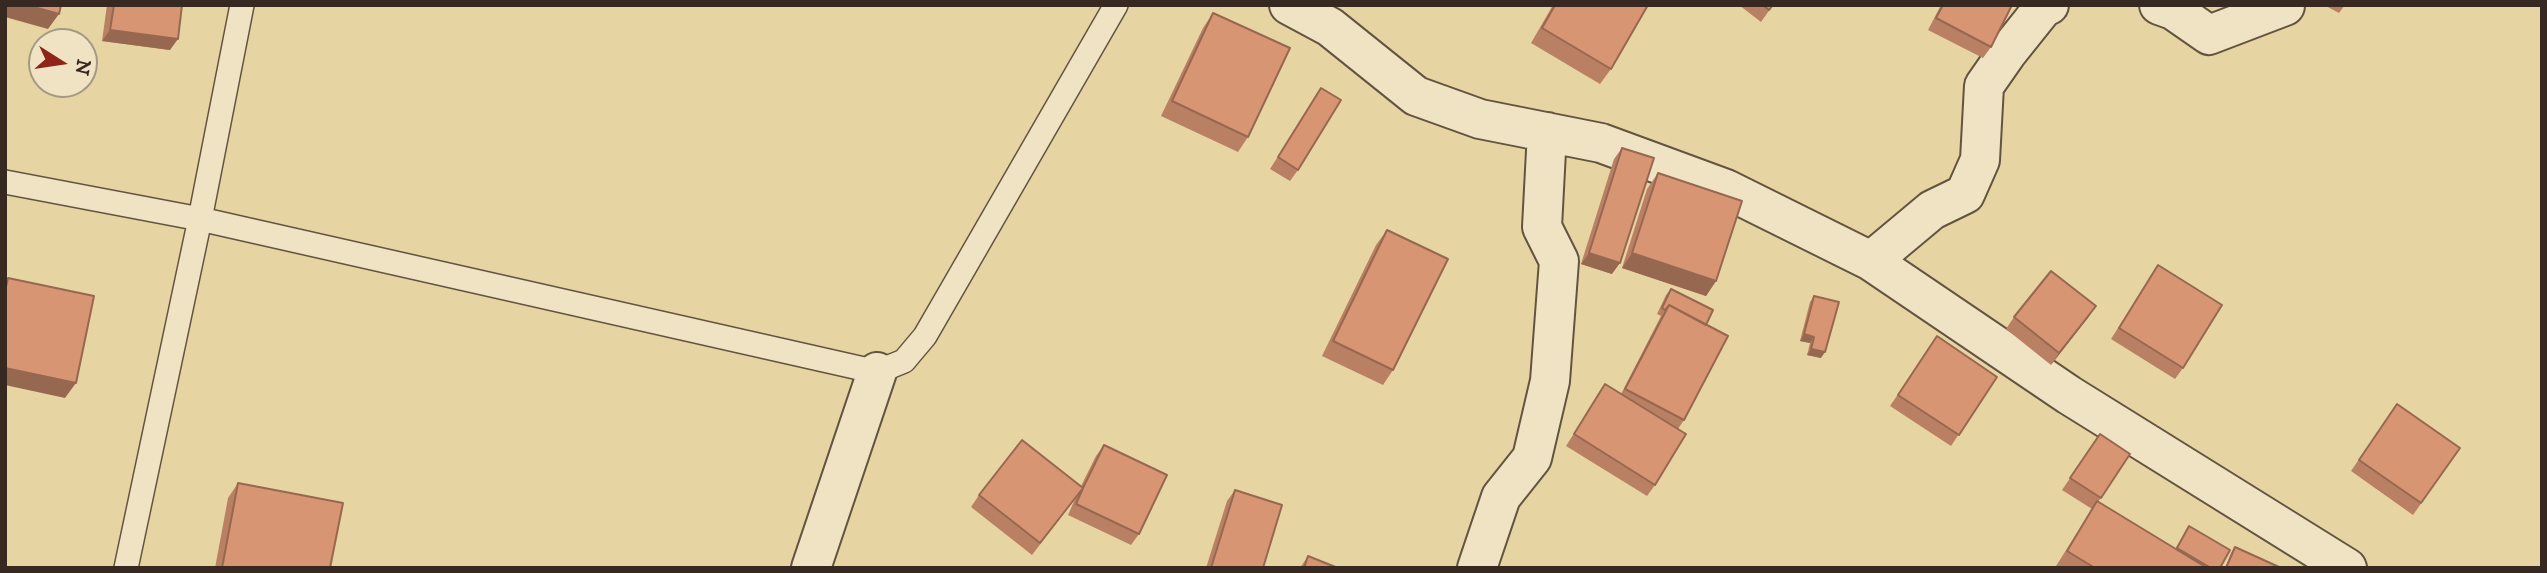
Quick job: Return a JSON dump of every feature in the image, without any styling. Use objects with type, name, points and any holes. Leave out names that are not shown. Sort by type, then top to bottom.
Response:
[{"type":"street","points":[[1289,5],[1330,27],[1416,96],[1480,119],[1601,143],[1726,189],[1871,261],[2069,395],[2347,568]]},
{"type":"street","points":[[1871,261],[1932,211],[1965,194],[1980,160],[1984,86],[2043,8],[2049,5]]},
{"type":"street","points":[[2159,5],[2173,10],[2209,35],[2285,6]]},
{"type":"street","points":[[1477,568],[1501,498],[1532,458],[1550,381],[1559,261],[1542,227],[1547,132]]},
{"type":"street","points":[[811,568],[877,373]]},
{"type":"lane","points":[[125,568],[200,219],[242,5]]},
{"type":"lane","points":[[5,183],[200,219],[877,373],[904,361],[925,336],[1116,5]]},
{"type":"building","points":[[27,5],[61,5],[59,14]]},
{"type":"building","points":[[114,5],[182,5],[178,39],[110,30]]},
{"type":"building","points":[[1555,5],[1648,5],[1611,69],[1542,28]]},
{"type":"building","points":[[1943,5],[2012,5],[1991,47],[1936,18]]},
{"type":"building","points":[[1213,13],[1290,48],[1248,137],[1172,101]]},
{"type":"building","points":[[1321,88],[1341,100],[1298,170],[1278,157]]},
{"type":"building","points":[[1622,148],[1654,158],[1620,263],[1589,253]]},
{"type":"building","points":[[1658,173],[1742,201],[1716,281],[1632,253]]},
{"type":"building","points":[[1387,230],[1448,259],[1393,370],[1333,341]]},
{"type":"building","points":[[2158,265],[2222,305],[2183,368],[2119,328]]},
{"type":"building","points":[[2051,271],[2096,306],[2059,353],[2014,317]]},
{"type":"building","points":[[8,278],[94,296],[76,383],[5,368],[5,291]]},
{"type":"building","points":[[1671,289],[1713,310],[1706,325],[1669,305],[1665,310],[1662,308]]},
{"type":"building","points":[[1814,296],[1839,302],[1825,352],[1811,349],[1814,337],[1804,334]]},
{"type":"building","points":[[1669,305],[1728,336],[1684,420],[1625,389]]},
{"type":"building","points":[[1937,336],[1997,377],[1959,435],[1898,395]]},
{"type":"building","points":[[1605,384],[1686,434],[1655,485],[1574,434]]},
{"type":"building","points":[[2397,404],[2460,448],[2421,503],[2359,460]]},
{"type":"building","points":[[2100,434],[2130,454],[2101,498],[2070,478]]},
{"type":"building","points":[[1022,440],[1083,488],[1040,543],[979,495]]},
{"type":"building","points":[[1104,445],[1167,475],[1139,534],[1076,504]]},
{"type":"building","points":[[238,483],[343,503],[330,568],[222,568]]},
{"type":"building","points":[[1235,490],[1282,505],[1263,568],[1211,568]]},
{"type":"building","points":[[2097,501],[2207,568],[2095,568],[2067,551]]},
{"type":"building","points":[[2189,526],[2230,550],[2220,568],[2211,568],[2177,548]]},
{"type":"building","points":[[2235,547],[2279,567],[2226,568]]},
{"type":"building","points":[[1308,556],[1338,568],[1304,568]]}]
